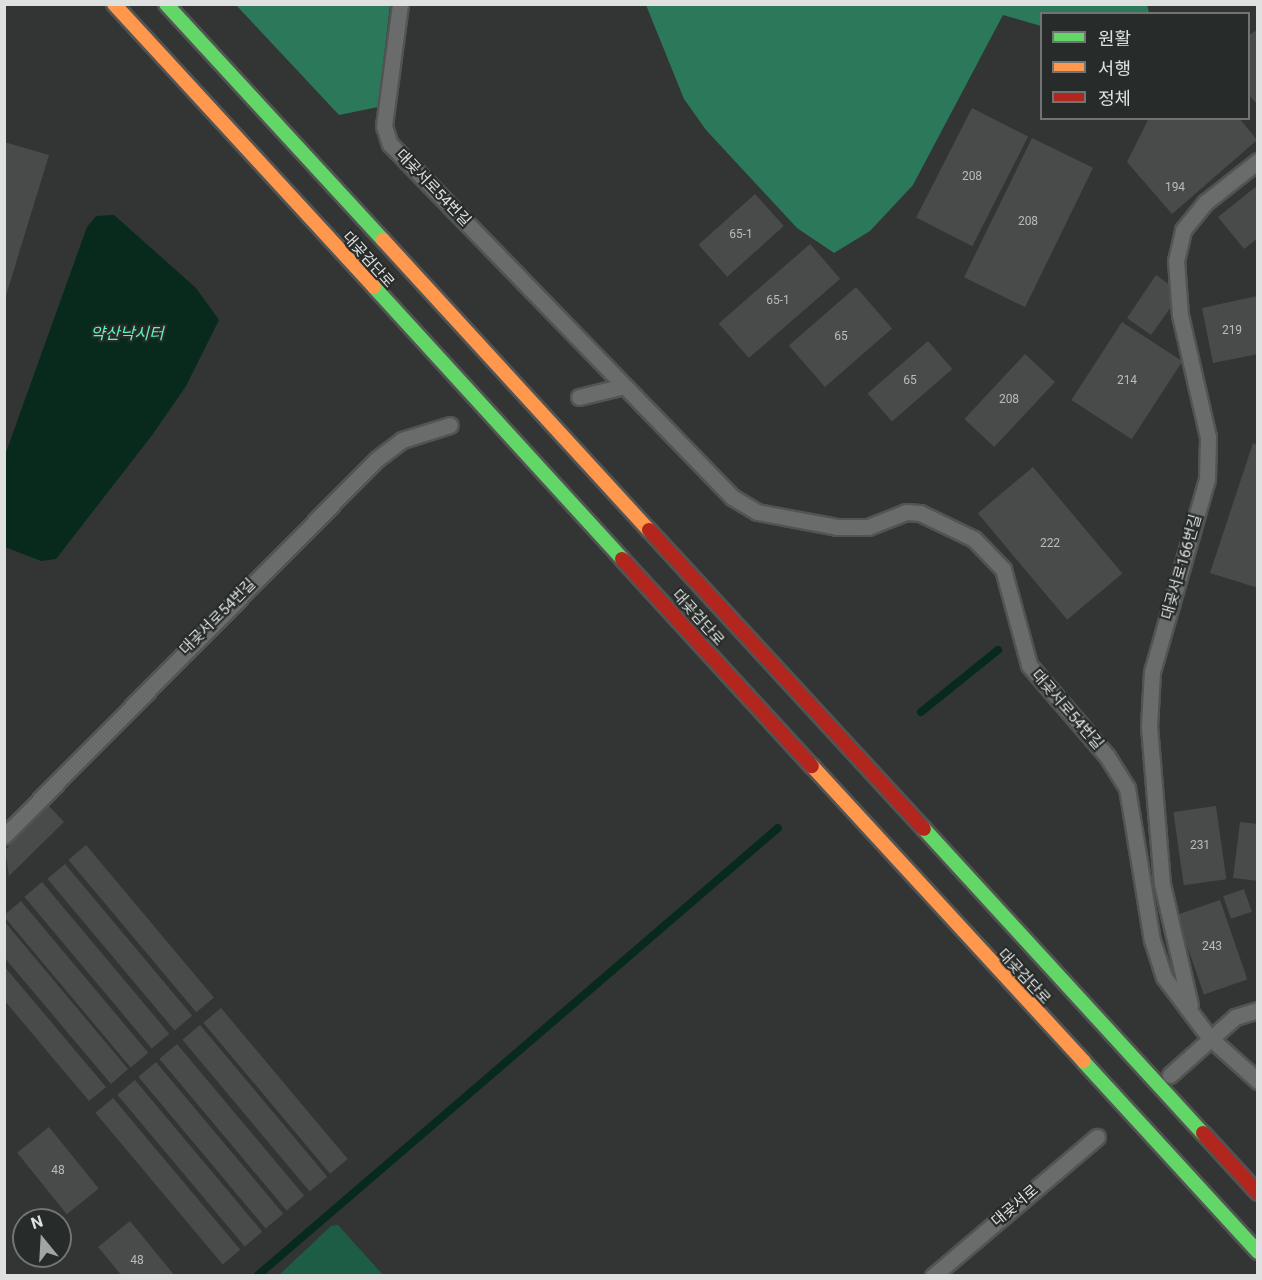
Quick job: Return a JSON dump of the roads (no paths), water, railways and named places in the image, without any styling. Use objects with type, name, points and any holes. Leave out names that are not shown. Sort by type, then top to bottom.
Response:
[{"type":"main road","name":"대곶검단로","points":[[114,4],[1257,1252]]},
{"type":"main road","name":"대곶검단로","points":[[166,4],[1257,1193]]},
{"type":"lane","name":"대곶서로54번길","points":[[400,4],[384,135],[624,386],[751,509],[855,528],[920,513],[990,553],[1011,582],[1029,665],[1107,756],[1127,788],[1157,962],[1190,1005],[1209,1037],[1257,1081]]},
{"type":"lane","name":"대곶서로166번길","points":[[1190,1005],[1162,885],[1149,727],[1152,672],[1207,479],[1208,437],[1180,315],[1176,261],[1183,230],[1206,202],[1257,161]]},
{"type":"lane","points":[[579,397],[624,386]]},
{"type":"lane","name":"대곶서로54번길","points":[[4,836],[377,459],[402,440],[450,425]]},
{"type":"lane","points":[[1170,1075],[1209,1037],[1236,1017],[1257,1010]]},
{"type":"lane","name":"대곶서로","points":[[933,1275],[1098,1137]]},
{"type":"water","name":"약산낙시터","points":[[114,215],[196,288],[219,320],[186,386],[153,434],[56,559],[41,561],[5,547],[5,455],[87,227],[96,216]]},
{"type":"waterway","points":[[921,712],[998,650]]},
{"type":"waterway","points":[[257,1276],[778,828]]}]
